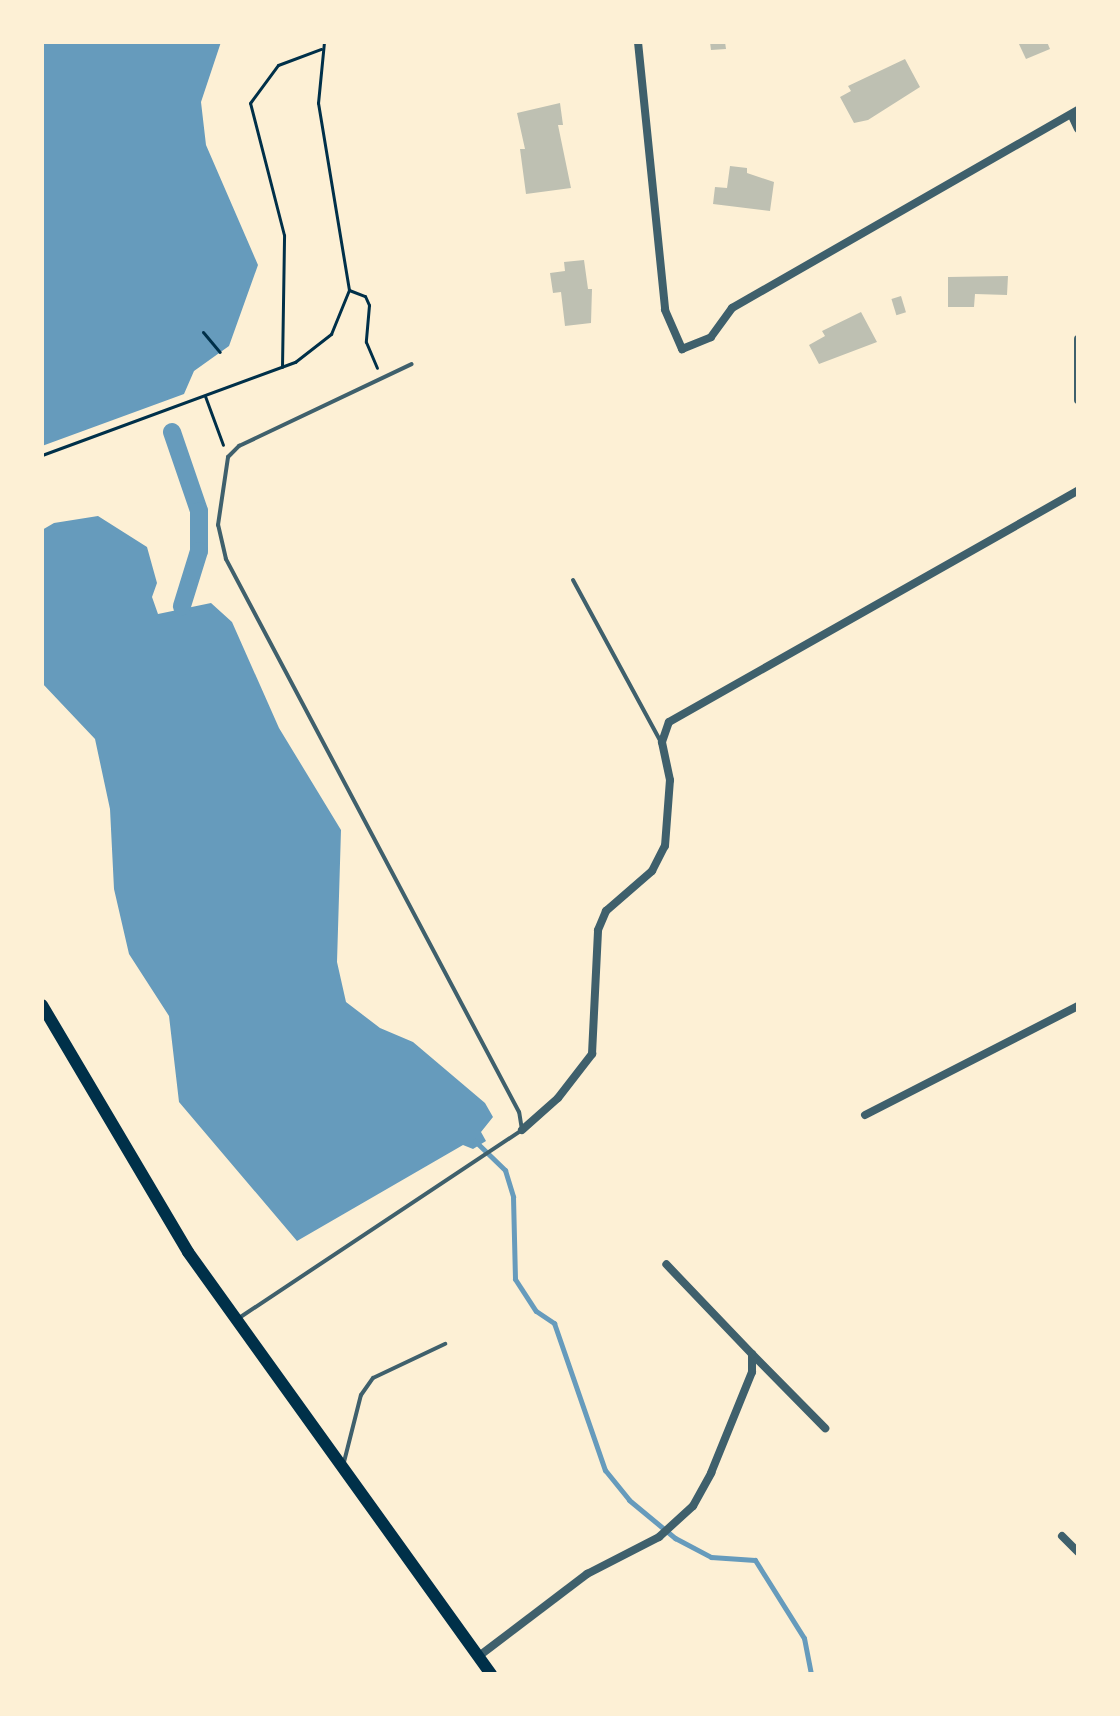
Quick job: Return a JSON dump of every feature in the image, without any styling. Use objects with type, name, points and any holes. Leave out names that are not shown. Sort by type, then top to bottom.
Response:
[{"type":"main road","points":[[42,1005],[155,1202],[236,1320],[344,1464],[491,1674]]},
{"type":"street","points":[[638,42],[665,310],[682,349],[711,337],[732,308],[1075,113],[1078,129]]},
{"type":"street","points":[[1078,339],[1078,400]]},
{"type":"street","points":[[522,1130],[558,1098],[592,1054],[598,930],[606,911],[652,871],[665,846],[671,814],[662,742],[669,722],[1078,491]]},
{"type":"street","points":[[865,1115],[1078,1006]]},
{"type":"street","points":[[666,1264],[825,1428]]},
{"type":"street","points":[[479,1656],[587,1574],[659,1537],[693,1506],[711,1473],[752,1372],[752,1354]]},
{"type":"street","points":[[1062,1536],[1078,1552]]},
{"type":"lane","points":[[236,1320],[522,1130],[519,1112],[226,559],[218,525],[228,457],[239,446],[412,364]]},
{"type":"lane","points":[[573,580],[662,742]]},
{"type":"lane","points":[[344,1464],[361,1395],[373,1378],[445,1344]]},
{"type":"path","points":[[42,455],[282,367],[331,334],[349,290],[318,103],[324,42]]},
{"type":"path","points":[[282,367],[284,235],[250,103],[278,65],[323,49]]},
{"type":"path","points":[[349,290],[365,296],[369,305],[366,342],[381,379]]},
{"type":"path","points":[[203,332],[220,352]]},
{"type":"path","points":[[205,396],[228,457]]},
{"type":"water","points":[[42,42],[221,42],[201,102],[206,145],[258,265],[229,346],[194,371],[184,394],[42,446]]},
{"type":"water","points":[[98,516],[147,547],[157,583],[152,597],[158,614],[211,603],[232,622],[279,728],[341,830],[337,962],[346,1002],[380,1028],[413,1042],[485,1103],[493,1117],[481,1132],[486,1141],[473,1149],[463,1145],[297,1241],[179,1102],[169,1016],[129,954],[114,889],[110,809],[95,739],[42,683],[42,530],[54,523]]},
{"type":"building","points":[[710,42],[725,42],[726,49],[711,50]]},
{"type":"building","points":[[1018,42],[1047,42],[1050,49],[1026,59]]},
{"type":"building","points":[[905,59],[920,87],[868,120],[854,123],[840,97],[851,91],[848,86]]},
{"type":"building","points":[[560,103],[563,125],[558,125],[571,188],[526,194],[520,149],[525,149],[517,113]]},
{"type":"building","points":[[730,166],[747,168],[747,173],[774,182],[770,211],[713,204],[715,187],[727,188]]},
{"type":"building","points":[[584,260],[588,289],[592,289],[591,323],[565,326],[561,292],[553,293],[550,273],[565,271],[564,262]]},
{"type":"building","points":[[1008,276],[1007,295],[975,294],[974,307],[948,307],[948,277]]},
{"type":"building","points":[[901,296],[906,312],[896,315],[891,299]]},
{"type":"building","points":[[861,312],[877,342],[819,364],[809,345],[825,336],[822,331]]},
{"type":"waterway","points":[[172,432],[199,511],[199,551],[182,606]]},
{"type":"waterway","points":[[475,1141],[505,1170],[513,1197],[515,1279],[536,1311],[554,1323],[605,1470],[629,1500],[675,1538],[711,1557],[755,1560],[804,1638],[811,1674]]}]
